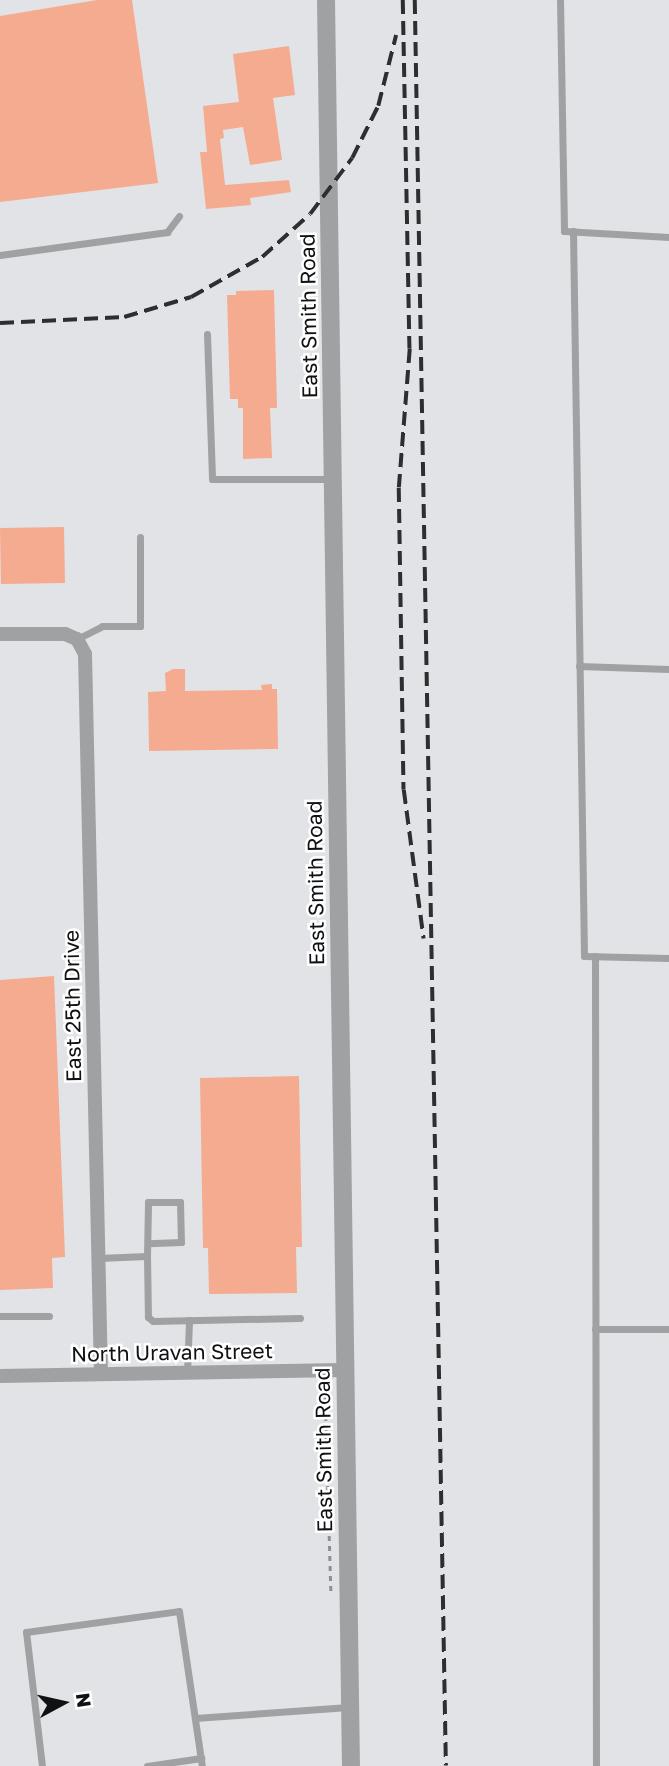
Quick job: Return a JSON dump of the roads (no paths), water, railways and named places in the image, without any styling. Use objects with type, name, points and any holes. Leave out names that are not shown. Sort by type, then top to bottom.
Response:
[{"type":"street","name":"East Smith Road","points":[[326,0],[351,1766]]},
{"type":"street","points":[[0,634],[65,634],[78,639]]},
{"type":"street","name":"East 25th Drive","points":[[78,639],[87,670],[100,1374]]},
{"type":"street","name":"North Uravan Street","points":[[0,1376],[344,1370]]},
{"type":"lane","points":[[559,0],[564,231],[669,237]]},
{"type":"lane","points":[[0,255],[167,232],[179,216]]},
{"type":"lane","points":[[573,231],[584,956],[669,958]]},
{"type":"lane","points":[[207,334],[212,479],[333,479]]},
{"type":"lane","points":[[78,639],[102,626],[140,626],[139,537]]},
{"type":"lane","points":[[579,666],[669,669]]},
{"type":"lane","points":[[594,956],[596,1766]]},
{"type":"lane","points":[[148,1243],[181,1242],[180,1202],[148,1202],[147,1256],[148,1317],[153,1321],[300,1318]]},
{"type":"lane","points":[[98,1258],[147,1256]]},
{"type":"lane","points":[[0,1316],[49,1315]]},
{"type":"lane","points":[[187,1373],[189,1320]]},
{"type":"lane","points":[[595,1329],[669,1329]]},
{"type":"lane","points":[[42,1766],[26,1632],[179,1611],[201,1762],[147,1766]]},
{"type":"lane","points":[[195,1718],[350,1707]]},
{"type":"railway","points":[[403,0],[410,349],[399,488],[404,790],[424,939]]},
{"type":"railway","points":[[415,0],[446,1766]]},
{"type":"railway","points":[[0,323],[124,317],[191,297],[262,257],[310,214],[352,158],[378,106],[396,35]]}]
